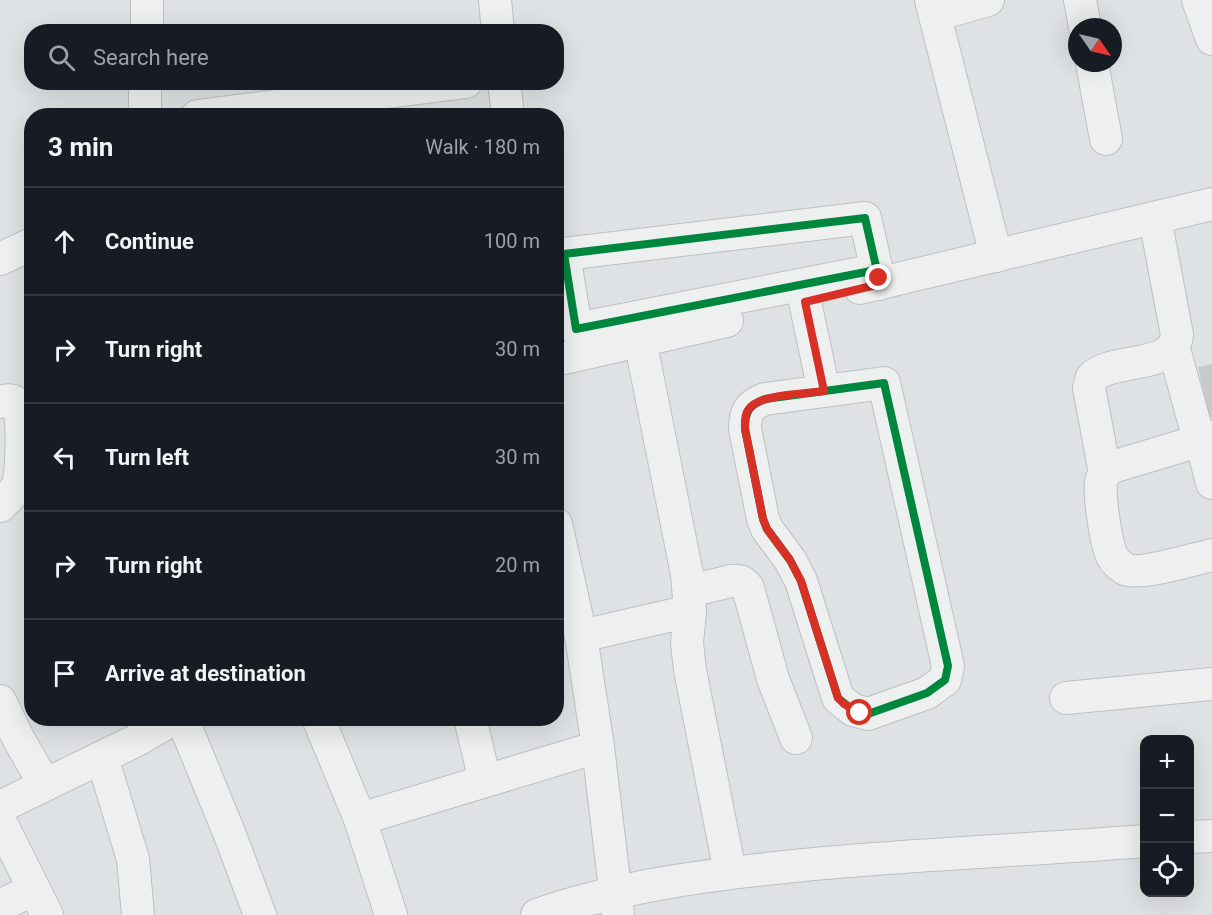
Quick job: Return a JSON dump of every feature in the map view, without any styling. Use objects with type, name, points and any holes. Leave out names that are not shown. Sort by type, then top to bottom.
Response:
[{"type":"street","points":[[147,0],[147,24]]},
{"type":"street","points":[[495,0],[497,24]]},
{"type":"street","points":[[988,0],[933,7],[996,256]]},
{"type":"street","points":[[1080,0],[1083,18]]},
{"type":"street","points":[[1198,0],[1212,39]]},
{"type":"street","points":[[1094,72],[1106,139]]},
{"type":"street","points":[[145,90],[145,108]]},
{"type":"street","points":[[316,108],[383,104],[436,90]]},
{"type":"street","points":[[505,90],[507,108]]},
{"type":"street","points":[[564,358],[640,340],[732,309],[878,277],[996,256],[1212,204]]},
{"type":"street","points":[[865,218],[878,277],[805,302],[576,329],[564,254],[865,218]]},
{"type":"street","points":[[1155,218],[1178,335],[1173,349],[1198,436],[1207,439]]},
{"type":"street","points":[[0,259],[24,248]]},
{"type":"street","points":[[805,302],[824,391]]},
{"type":"street","points":[[640,340],[690,601],[687,643],[690,670],[730,872]]},
{"type":"street","points":[[1105,473],[1089,388],[1092,377],[1102,369],[1158,357],[1173,349]]},
{"type":"street","points":[[884,383],[948,666],[945,680],[927,693],[868,714],[853,710],[838,698],[801,581],[790,560],[767,529],[763,519],[745,429],[745,417],[748,409],[754,403],[765,399],[824,391],[884,383]]},
{"type":"street","points":[[0,402],[12,400],[21,413],[20,475],[14,492],[0,506]]},
{"type":"street","points":[[1207,439],[1112,467],[1101,481],[1101,493],[1107,545],[1113,558],[1125,569],[1140,571],[1212,555]]},
{"type":"street","points":[[1207,439],[1212,483]]},
{"type":"street","points":[[564,560],[581,636],[598,747],[616,905]]},
{"type":"street","points":[[581,636],[690,601],[731,581],[744,582],[748,588],[773,679],[796,738]]},
{"type":"street","points":[[1066,698],[1212,684]]},
{"type":"street","points":[[0,701],[45,785]]},
{"type":"street","points":[[0,807],[160,726]]},
{"type":"street","points":[[185,726],[260,915]]},
{"type":"street","points":[[321,726],[360,819],[391,915]]},
{"type":"street","points":[[472,726],[485,781]]},
{"type":"street","points":[[360,819],[598,747]]},
{"type":"street","points":[[102,757],[133,859],[138,915]]},
{"type":"street","points":[[0,821],[41,902],[0,906]]},
{"type":"street","points":[[1194,837],[1212,836]]},
{"type":"street","points":[[537,915],[564,906],[616,905],[664,882],[730,872],[840,861],[1140,841]]},
{"type":"building","points":[[1212,364],[1212,417],[1209,417],[1198,367]]},
{"type":"cycle path","points":[[876,270],[576,329],[564,254],[865,218],[880,284]]},
{"type":"cycle path","points":[[884,383],[948,666],[945,680],[927,693],[868,714],[853,710],[838,698],[801,581],[790,560],[767,529],[763,519],[745,423],[749,410],[765,399],[884,383]]},
{"type":"route","points":[[860,713],[838,698],[801,581],[790,560],[767,529],[763,519],[745,429],[745,417],[748,409],[754,403],[765,399],[824,391],[805,302],[880,284],[879,278]]}]
